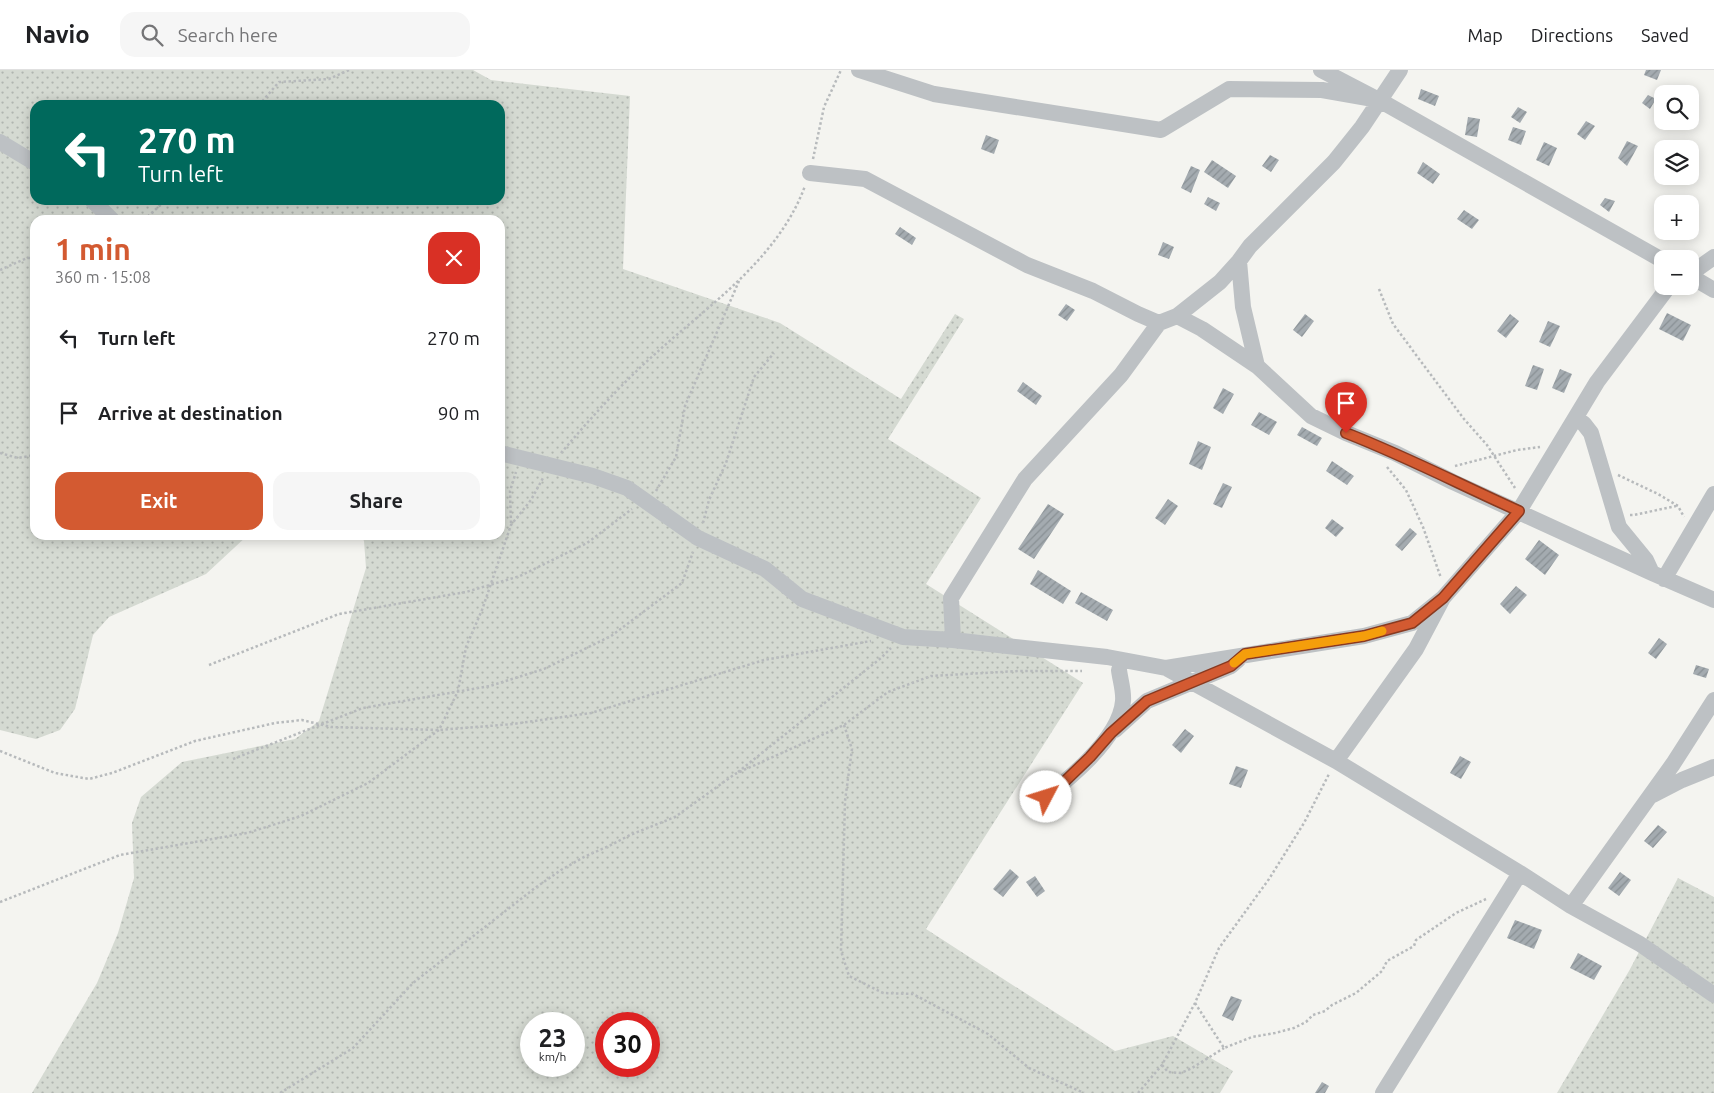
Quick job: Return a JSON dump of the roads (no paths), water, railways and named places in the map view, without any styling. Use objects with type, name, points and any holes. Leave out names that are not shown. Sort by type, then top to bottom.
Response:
[{"type":"street","points":[[859,70],[934,94],[1162,130],[1229,89],[1322,90],[1379,100]]},
{"type":"street","points":[[1321,70],[1379,100],[1654,255]]},
{"type":"street","points":[[954,640],[952,598],[1025,479],[1121,375],[1159,323],[1177,316],[1220,282],[1250,246],[1334,162],[1362,127],[1400,70]]},
{"type":"street","points":[[0,142],[30,160]]},
{"type":"street","points":[[810,173],[865,179],[1026,264],[1092,291],[1159,323]]},
{"type":"street","points":[[97,205],[107,215]]},
{"type":"street","points":[[1699,268],[1714,257]]},
{"type":"street","points":[[1239,261],[1243,307],[1257,366]]},
{"type":"street","points":[[1699,281],[1714,290]]},
{"type":"street","points":[[1166,668],[1364,636],[1412,623],[1441,600],[1522,507],[1597,382],[1663,295]]},
{"type":"street","points":[[1177,316],[1202,329],[1257,366],[1311,416],[1395,453],[1453,482],[1522,507],[1658,576],[1714,600]]},
{"type":"street","points":[[1576,418],[1591,433],[1619,527],[1658,576]]},
{"type":"street","points":[[505,454],[593,476],[627,488],[698,538],[765,569],[802,599],[903,637],[954,640],[1107,657],[1166,668],[1336,761],[1571,906],[1640,944],[1714,994]]},
{"type":"street","points":[[1658,576],[1696,524],[1714,494]]},
{"type":"street","points":[[1336,761],[1416,649],[1441,600]]},
{"type":"street","points":[[1032,808],[1061,785],[1111,733],[1147,701],[1231,666],[1245,654]]},
{"type":"street","points":[[1111,733],[1119,720],[1124,699],[1119,670]]},
{"type":"street","points":[[1571,906],[1673,764],[1714,700]]},
{"type":"street","points":[[1649,797],[1682,780],[1714,767]]},
{"type":"street","points":[[1383,1093],[1520,873]]}]
